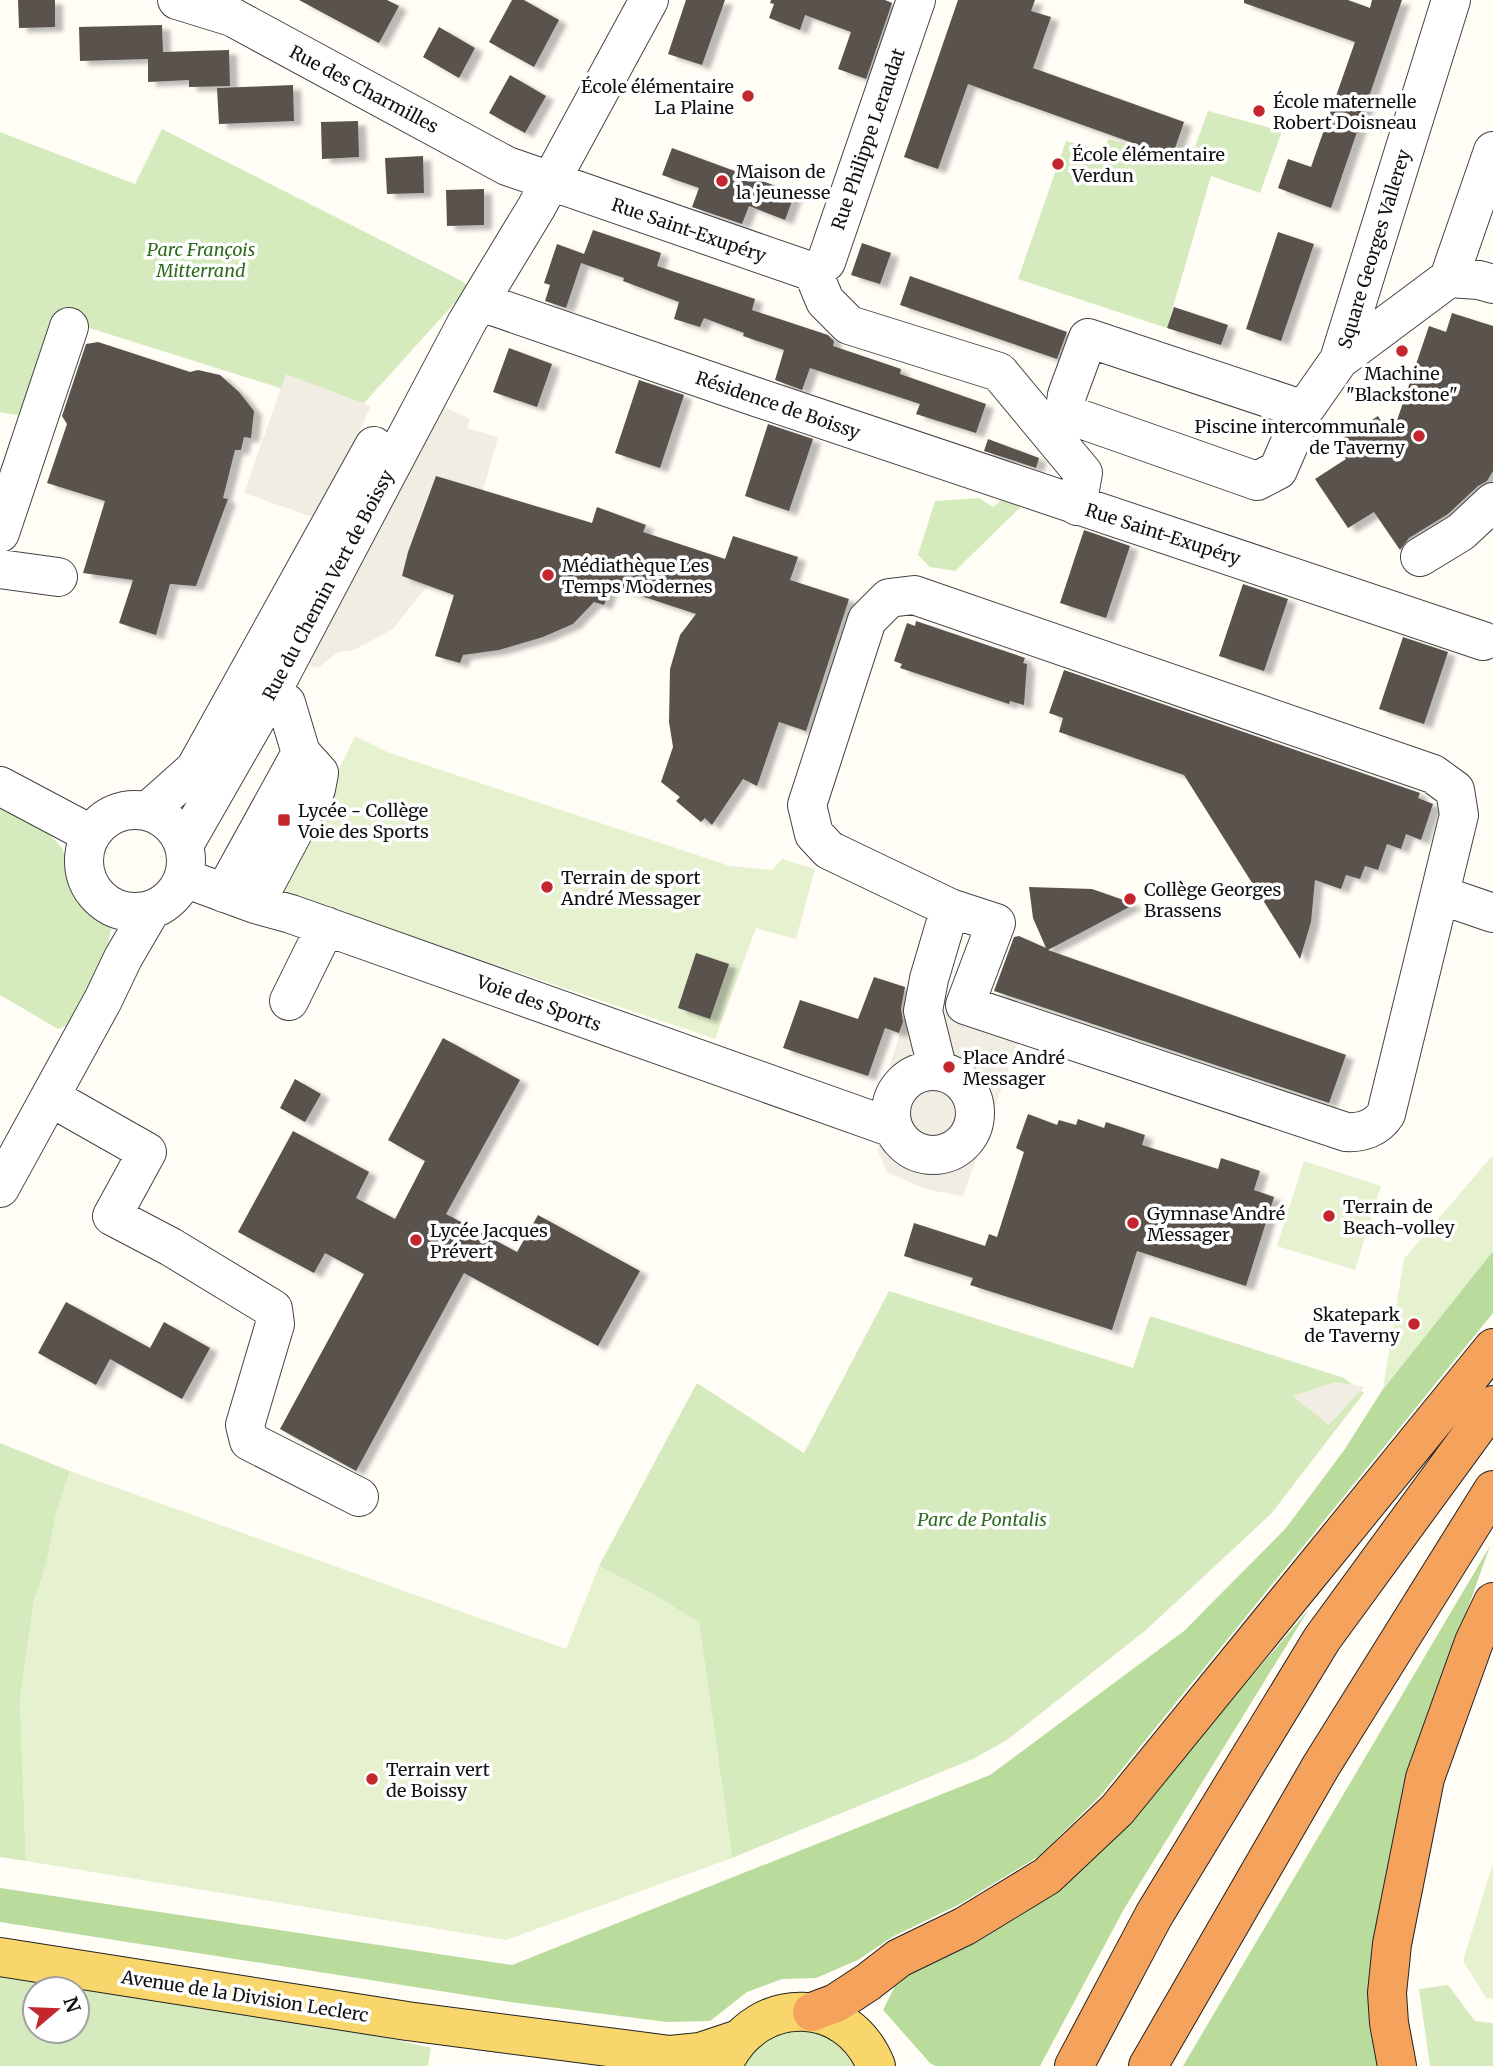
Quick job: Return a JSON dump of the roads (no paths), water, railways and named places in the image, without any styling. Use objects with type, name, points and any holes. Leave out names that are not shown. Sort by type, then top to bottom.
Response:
[{"type":"highway","points":[[812,2012],[836,2003],[899,1958],[965,1926],[1047,1876],[1117,1810],[1493,1348]]},
{"type":"highway","points":[[1074,2066],[1154,1915],[1322,1639],[1493,1405]]},
{"type":"highway","points":[[1148,2066],[1321,1766],[1493,1490]]},
{"type":"highway","points":[[1397,2066],[1387,1993],[1391,1956],[1425,1778],[1474,1642],[1493,1602]]},
{"type":"main road","name":"Avenue de la Division Leclerc","points":[[0,1957],[407,2021],[670,2055],[731,2052],[758,2024],[780,2014],[812,2012]]},
{"type":"main road","points":[[812,2012],[839,2022],[851,2030],[862,2040],[876,2066]]},
{"type":"main road","name":"Avenue de la Division Leclerc","points":[[407,2021],[572,2066]]},
{"type":"street","name":"Rue des Charmilles","points":[[177,0],[232,17],[507,166],[549,182]]},
{"type":"street","name":"Rue du Chemin Vert de Boissy","points":[[184,862],[271,692],[474,312],[649,0]]},
{"type":"street","name":"Rue Philippe Leraudat","points":[[813,272],[826,262],[916,0]]},
{"type":"street","name":"Square Georges Vallerey","points":[[1339,360],[1451,0]]},
{"type":"street","points":[[1493,151],[1450,278],[1493,284]]},
{"type":"street","name":"Rue Saint-Exupéry","points":[[549,182],[813,272],[825,301],[849,325],[999,372],[1055,417],[1083,473],[1077,506],[1483,641]]},
{"type":"street","points":[[774,260],[807,241],[836,230]]},
{"type":"street","name":"Square Georges Vallerey","points":[[1339,360],[1450,278]]},
{"type":"street","name":"Rue du Chemin Vert de Boissy","points":[[148,811],[195,769],[414,374],[474,312]]},
{"type":"street","name":"Résidence de Boissy","points":[[474,312],[728,388],[1038,490],[1077,506]]},
{"type":"street","points":[[0,533],[69,327]]},
{"type":"street","points":[[1055,417],[1067,396],[1088,338],[1304,410]]},
{"type":"street","points":[[1055,417],[1072,416],[1257,481],[1278,470],[1304,410],[1339,360]]},
{"type":"street","points":[[1420,557],[1461,532],[1493,502]]},
{"type":"street","points":[[0,569],[58,577]]},
{"type":"street","points":[[942,1072],[963,1011],[996,923],[950,908],[829,850],[814,834],[807,804],[867,620],[889,598],[914,595],[1433,774],[1455,790],[1459,815],[1386,1114],[1381,1122],[1358,1133],[1346,1132],[963,1011]]},
{"type":"street","points":[[240,898],[301,753],[286,703],[271,692]]},
{"type":"street","points":[[0,786],[81,829],[90,837]]},
{"type":"street","points":[[131,810],[148,811],[164,818],[170,824],[184,862],[177,891],[167,901],[134,910],[99,897],[87,879],[85,851],[90,837],[100,823],[115,814],[131,810]]},
{"type":"street","name":"Voie des Sports","points":[[184,862],[240,898],[326,926],[893,1128]]},
{"type":"street","points":[[1439,899],[1455,900],[1493,913]]},
{"type":"street","points":[[942,1072],[923,1010],[929,979],[950,908]]},
{"type":"street","points":[[0,1188],[10,1148],[50,1097],[103,1000],[123,958],[134,910]]},
{"type":"street","points":[[289,1001],[326,926]]},
{"type":"street","points":[[942,1072],[954,1076],[967,1088],[974,1104],[975,1121],[968,1138],[955,1150],[939,1155],[922,1154],[909,1149],[893,1128],[891,1111],[895,1094],[905,1081],[920,1073],[942,1072]]},
{"type":"street","points":[[50,1097],[147,1152],[112,1216],[171,1247],[273,1309],[275,1324],[245,1425],[250,1441],[359,1496]]},
{"type":"place","name":"École élémentaire La Plaine","points":[[748,96]]},
{"type":"place","name":"École maternelle Robert Doisneau","points":[[1259,111]]},
{"type":"place","name":"École élémentaire Verdun","points":[[1058,164]]},
{"type":"place","name":"Maison de la jeunesse","points":[[722,181]]},
{"type":"place","name":"Machine \"Blackstone\"","points":[[1402,351]]},
{"type":"place","name":"Piscine intercommunale de Taverny","points":[[1419,436]]},
{"type":"place","name":"Médiathèque Les Temps Modernes","points":[[548,575]]},
{"type":"place","name":"Lycée - Collège Voie des Sports","points":[[284,820]]},
{"type":"place","name":"Terrain de sport André Messager","points":[[547,887]]},
{"type":"place","name":"Collège Georges Brassens","points":[[1130,899]]},
{"type":"place","name":"Place André Messager","points":[[949,1067]]},
{"type":"place","name":"Terrain de Beach-volley","points":[[1329,1216]]},
{"type":"place","name":"Gymnase André Messager","points":[[1133,1223]]},
{"type":"place","name":"Lycée Jacques Prévert","points":[[416,1240]]},
{"type":"place","name":"Skatepark de Taverny","points":[[1414,1324]]},
{"type":"place","name":"Terrain vert de Boissy","points":[[372,1779]]},
{"type":"park label","name":"Parc François Mitterrand","points":[[201,259]]},
{"type":"park label","name":"Parc de Pontalis","points":[[982,1519]]}]
